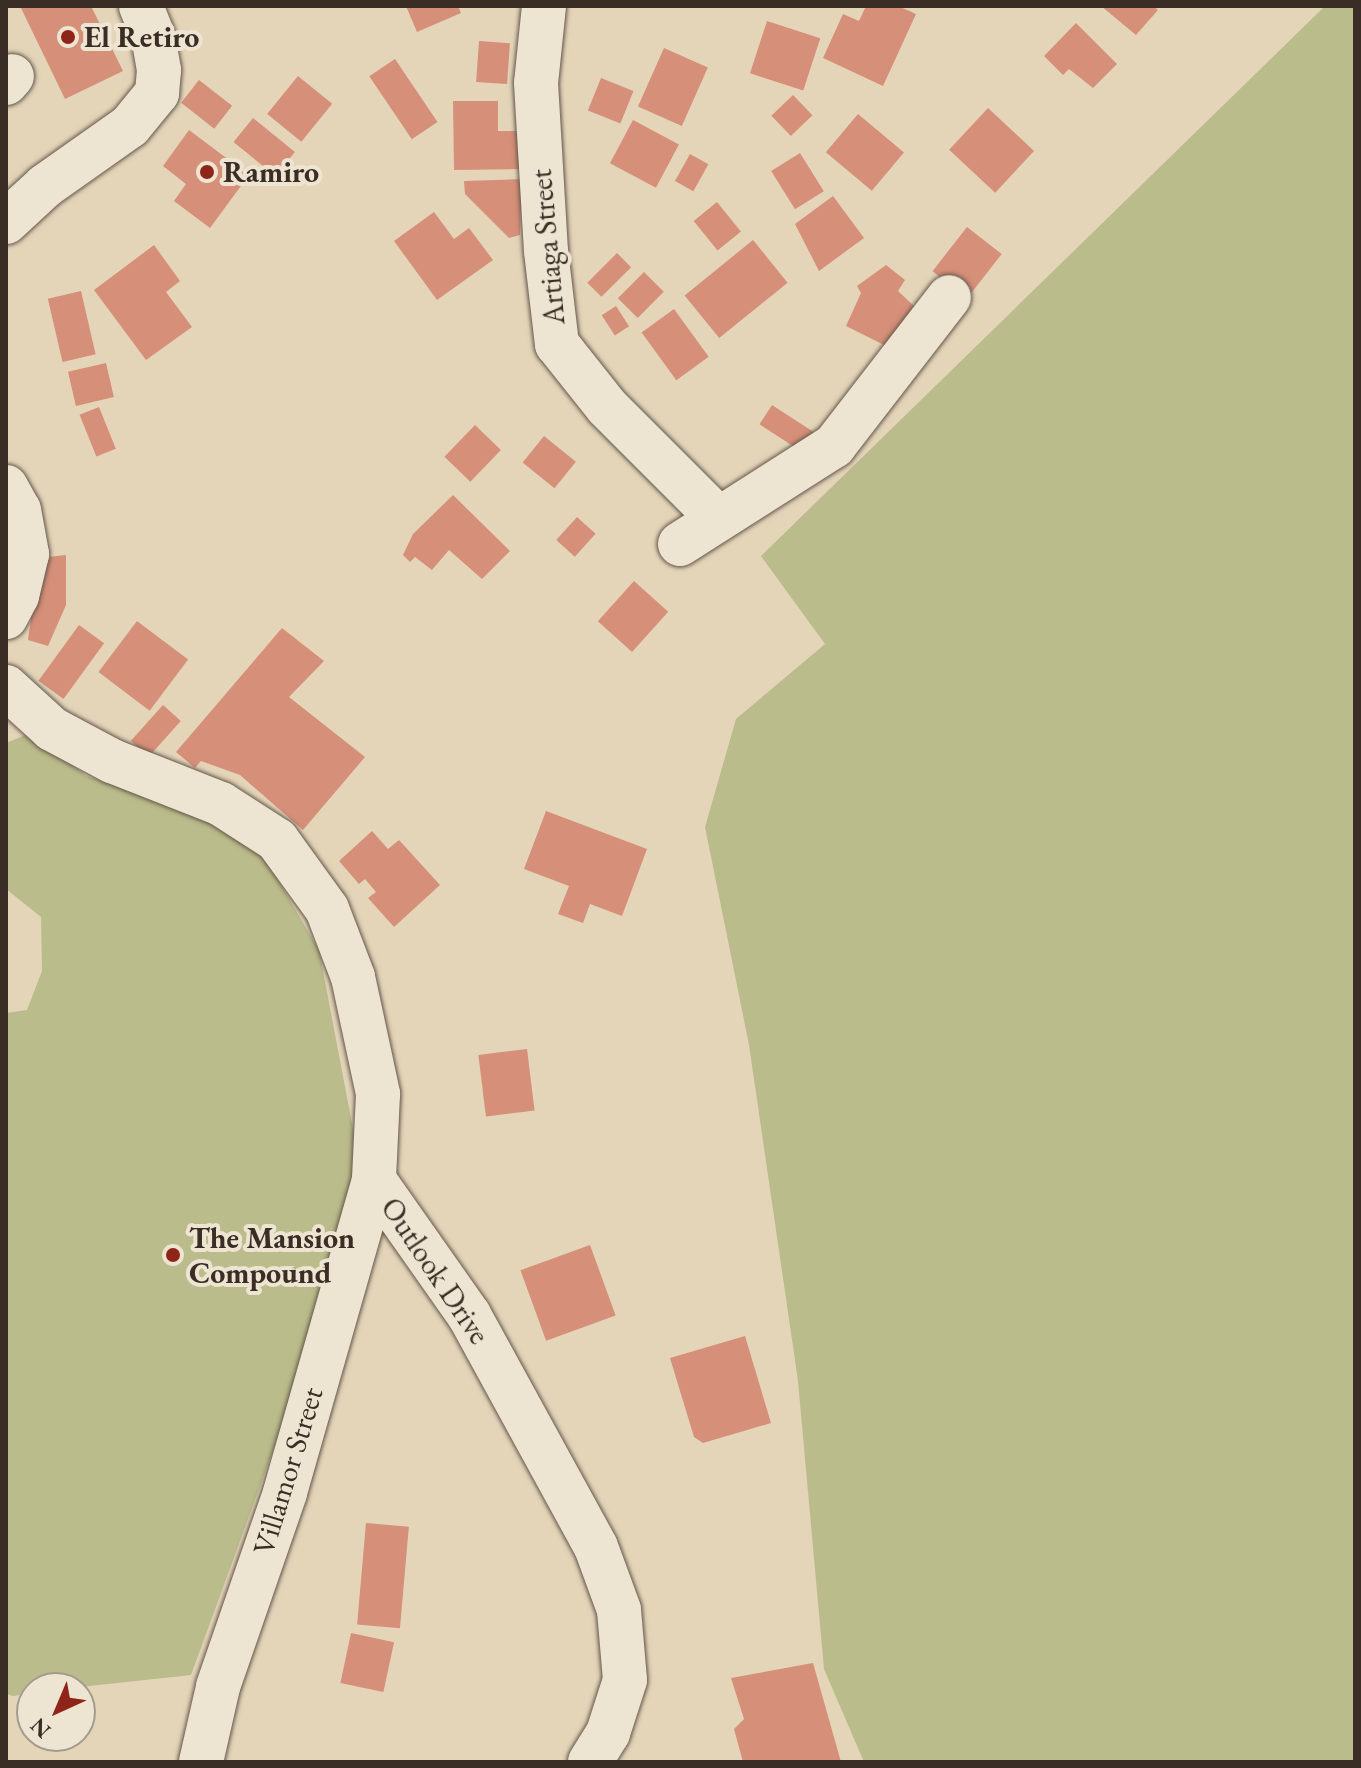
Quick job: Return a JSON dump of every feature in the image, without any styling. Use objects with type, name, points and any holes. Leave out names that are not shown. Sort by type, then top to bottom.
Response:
[{"type":"street","points":[[6,222],[45,186],[130,126],[157,93],[159,70],[153,36],[141,6]]},
{"type":"street","name":"Artiaga Street","points":[[544,6],[536,83],[546,251],[557,344],[607,407],[719,519]]},
{"type":"street","points":[[680,544],[834,446],[949,297]]},
{"type":"street","points":[[6,487],[19,510],[27,554],[17,596],[6,617]]},
{"type":"street","name":"Outlook Drive","points":[[6,687],[52,729],[112,761],[221,804],[277,840],[327,909],[353,977],[378,1094],[374,1180],[469,1315],[596,1547],[619,1610],[625,1680],[608,1733],[590,1762]]},
{"type":"street","name":"Villamor Street","points":[[201,1762],[218,1687],[285,1493],[374,1180]]},
{"type":"green space","points":[[1325,6],[1355,6],[1355,1762],[864,1762],[824,1669],[798,1381],[749,1045],[705,827],[736,719],[825,644],[761,556]]},
{"type":"green space","name":"The Mansion Compound","points":[[30,733],[86,776],[224,821],[258,846],[319,950],[362,1176],[316,1333],[191,1675],[96,1685],[96,1672],[16,1672],[16,1696],[13,1696],[6,1694],[6,1013],[27,1010],[42,971],[41,917],[6,889],[6,743]]},
{"type":"building","points":[[20,6],[91,6],[123,71],[65,99]]},
{"type":"building","points":[[406,6],[458,6],[461,13],[417,32]]},
{"type":"building","points":[[866,6],[898,6],[916,14],[883,86],[823,58],[843,14],[859,21]]},
{"type":"building","points":[[1101,6],[1153,6],[1158,10],[1136,35]]},
{"type":"building","points":[[767,21],[820,38],[803,91],[750,73]]},
{"type":"building","points":[[1076,23],[1117,64],[1093,88],[1069,69],[1063,75],[1044,56]]},
{"type":"building","points":[[479,41],[510,43],[507,84],[476,82]]},
{"type":"building","points":[[664,48],[708,68],[682,126],[638,106]]},
{"type":"building","points":[[395,59],[437,122],[412,139],[369,76]]},
{"type":"building","points":[[298,76],[332,104],[301,142],[267,114]]},
{"type":"building","points":[[601,78],[633,91],[620,124],[588,110]]},
{"type":"building","points":[[199,80],[232,106],[214,129],[181,103]]},
{"type":"building","points":[[793,95],[812,115],[791,136],[771,116]]},
{"type":"building","points":[[453,101],[498,101],[498,131],[527,131],[528,169],[454,170]]},
{"type":"building","points":[[988,108],[1034,151],[995,193],[949,150]]},
{"type":"building","points":[[858,114],[904,153],[872,191],[826,152]]},
{"type":"building","points":[[253,118],[295,152],[275,176],[233,142]]},
{"type":"building","points":[[633,120],[679,144],[656,188],[610,163]]},
{"type":"building","points":[[189,130],[249,175],[210,228],[174,201],[186,184],[163,166]]},
{"type":"building","points":[[800,153],[824,191],[795,209],[771,171]]},
{"type":"building","points":[[690,154],[708,164],[693,191],[675,181]]},
{"type":"building","points":[[522,179],[520,235],[509,238],[465,194],[464,181]]},
{"type":"building","points":[[833,196],[864,238],[819,271],[795,224]]},
{"type":"building","points":[[717,202],[741,232],[718,250],[694,221]]},
{"type":"building","points":[[434,212],[454,239],[469,228],[493,260],[437,300],[394,241]]},
{"type":"building","points":[[967,227],[1002,254],[967,298],[933,271]]},
{"type":"building","points":[[753,240],[788,283],[719,338],[685,295]]},
{"type":"building","points":[[154,245],[180,281],[166,292],[192,327],[146,360],[94,290]]},
{"type":"building","points":[[617,253],[631,267],[601,297],[587,283]]},
{"type":"building","points":[[886,265],[905,280],[898,291],[915,307],[892,349],[846,326],[861,293],[857,286]]},
{"type":"building","points":[[644,272],[664,292],[638,318],[618,298]]},
{"type":"building","points":[[81,291],[96,354],[62,362],[48,299]]},
{"type":"building","points":[[616,306],[629,326],[615,335],[602,315]]},
{"type":"building","points":[[674,309],[709,357],[676,380],[642,333]]},
{"type":"building","points":[[106,363],[114,397],[76,406],[68,372]]},
{"type":"building","points":[[772,405],[819,435],[806,455],[759,424]]},
{"type":"building","points":[[99,407],[116,449],[96,457],[80,415]]},
{"type":"building","points":[[475,425],[501,450],[470,482],[444,457]]},
{"type":"building","points":[[544,436],[576,462],[554,488],[523,462]]},
{"type":"building","points":[[453,495],[510,551],[482,579],[449,550],[432,570],[415,557],[410,562],[403,555],[413,534]]},
{"type":"building","points":[[577,517],[596,534],[575,557],[556,540]]},
{"type":"building","points":[[66,555],[66,605],[48,646],[28,640],[39,558]]},
{"type":"building","points":[[634,581],[668,612],[632,652],[598,621]]},
{"type":"building","points":[[137,621],[188,660],[150,711],[98,672]]},
{"type":"building","points":[[79,625],[104,643],[64,699],[38,681]]},
{"type":"building","points":[[282,628],[324,661],[289,697],[365,757],[303,830],[240,775],[201,761],[195,768],[176,752]]},
{"type":"building","points":[[163,705],[181,721],[149,757],[131,741]]},
{"type":"building","points":[[546,811],[647,849],[622,916],[590,904],[583,923],[558,914],[569,886],[524,869]]},
{"type":"building","points":[[372,831],[388,849],[399,840],[440,885],[394,927],[368,898],[376,892],[365,879],[359,884],[339,861]]},
{"type":"building","points":[[527,1049],[535,1111],[486,1117],[478,1055]]},
{"type":"building","points":[[590,1245],[616,1315],[546,1341],[520,1270]]},
{"type":"building","points":[[745,1336],[771,1423],[703,1443],[694,1437],[670,1358]]},
{"type":"building","points":[[366,1523],[409,1527],[400,1628],[357,1625]]},
{"type":"building","points":[[351,1633],[394,1642],[383,1692],[340,1683]]},
{"type":"building","points":[[813,1663],[841,1762],[743,1762],[734,1729],[744,1719],[731,1678]]},
{"type":"place","name":"El Retiro","points":[[68,37]]},
{"type":"place","name":"Ramiro","points":[[207,172]]},
{"type":"place","name":"The Mansion Compound","points":[[173,1255]]}]
